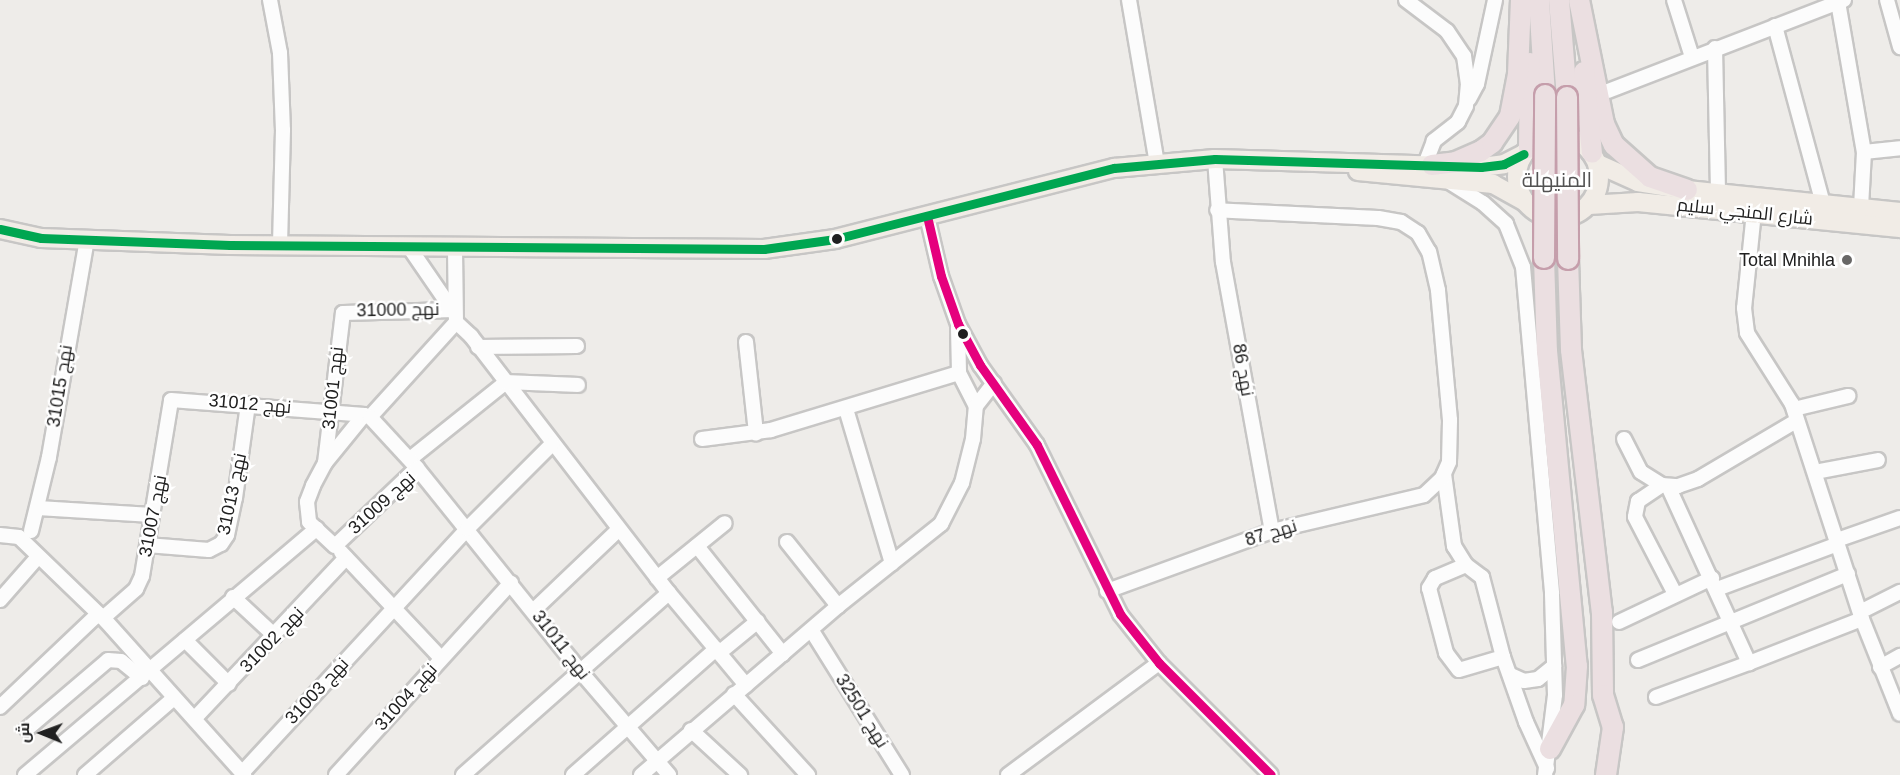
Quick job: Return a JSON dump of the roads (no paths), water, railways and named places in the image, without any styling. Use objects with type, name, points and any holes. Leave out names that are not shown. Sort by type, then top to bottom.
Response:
[{"type":"highway","points":[[1523,0],[1527,151]]},
{"type":"highway","points":[[1428,165],[1456,162],[1481,151],[1500,133],[1510,116],[1518,74],[1523,0]]},
{"type":"highway","points":[[1539,0],[1545,95],[1544,258],[1547,351],[1573,599],[1574,705],[1547,764]]},
{"type":"highway","points":[[1559,0],[1567,98],[1571,350],[1602,612],[1603,696],[1613,727],[1606,775]]},
{"type":"highway","points":[[1579,0],[1587,131],[1595,158]]},
{"type":"highway","points":[[1579,0],[1604,124],[1614,146],[1650,177],[1687,190]]},
{"type":"main road","points":[[1,231],[87,240],[280,245],[455,248],[782,248],[927,216],[1091,172],[1157,163],[1215,159],[1318,164],[1492,167],[1527,151],[1550,137],[1562,136],[1573,138],[1595,158],[1599,186],[1589,205],[1571,217],[1557,219],[1543,216],[1525,202],[1493,184],[1387,176],[1318,164]]},
{"type":"main road","points":[[1525,202],[1517,178],[1527,151]]},
{"type":"main road","name":"شارع المنجي سليم","points":[[1595,158],[1638,182],[1718,194],[1900,212]]},
{"type":"main road","name":"شارع المنجي سليم","points":[[1589,205],[1638,202],[1900,228]]},
{"type":"street","points":[[270,0],[280,53],[283,119],[280,245]]},
{"type":"street","points":[[1129,0],[1157,163]]},
{"type":"street","points":[[1406,0],[1447,31],[1464,56],[1466,106]]},
{"type":"street","points":[[1428,165],[1434,141],[1458,122],[1477,84],[1495,0]]},
{"type":"street","points":[[1674,0],[1692,57]]},
{"type":"street","points":[[1887,0],[1900,47]]},
{"type":"street","points":[[1608,91],[1841,1],[1864,152],[1861,208]]},
{"type":"street","points":[[1775,26],[1823,204]]},
{"type":"street","points":[[1715,48],[1718,194]]},
{"type":"street","points":[[1864,152],[1900,148]]},
{"type":"street","name":"نهج 86","points":[[1215,159],[1217,210],[1272,531]]},
{"type":"street","points":[[1447,180],[1496,212],[1520,252],[1549,542],[1554,666],[1547,764]]},
{"type":"street","points":[[1217,210],[1378,218],[1401,222],[1418,233],[1429,252],[1438,290],[1451,436],[1440,479],[1455,546],[1466,565],[1482,577],[1503,657],[1526,722],[1547,764]]},
{"type":"street","points":[[1754,212],[1744,320],[1747,333],[1788,393],[1861,616],[1900,714]]},
{"type":"street","points":[[927,216],[941,276],[957,324],[1041,452],[1107,591],[1132,631],[1159,663],[1246,754],[1271,775]]},
{"type":"street","name":"نهج 31015","points":[[31,531],[38,508],[87,240]]},
{"type":"street","points":[[409,247],[456,317],[552,444],[669,593],[746,685]]},
{"type":"street","points":[[324,463],[456,317],[455,248]]},
{"type":"street","name":"نهج 31000","points":[[343,313],[456,317]]},
{"type":"street","name":"نهج 31001","points":[[324,463],[343,313]]},
{"type":"street","points":[[641,775],[691,730],[812,631],[838,606],[892,563],[930,537],[952,507],[973,439],[976,406],[959,373],[957,324]]},
{"type":"street","points":[[746,342],[756,433]]},
{"type":"street","points":[[478,346],[577,346]]},
{"type":"street","points":[[702,439],[756,433],[846,409],[959,373]]},
{"type":"street","points":[[367,416],[414,464],[506,382],[578,385]]},
{"type":"street","points":[[976,406],[994,383]]},
{"type":"street","points":[[1675,594],[1635,517],[1638,501],[1665,485],[1698,479],[1795,415],[1848,396]]},
{"type":"street","name":"نهج 31012","points":[[171,400],[248,404],[367,416]]},
{"type":"street","name":"نهج 31007","points":[[0,707],[100,616],[136,589],[142,576],[171,400]]},
{"type":"street","name":"نهج 31013","points":[[147,545],[209,550],[221,544],[233,507],[248,404]]},
{"type":"street","points":[[846,409],[892,563]]},
{"type":"street","points":[[1624,439],[1641,472],[1665,485],[1715,584],[1749,663]]},
{"type":"street","name":"نهج 31003","points":[[243,774],[467,529],[552,444]]},
{"type":"street","points":[[1815,472],[1878,459]]},
{"type":"street","name":"نهج 31009","points":[[324,463],[307,502],[309,522],[335,546],[414,464],[467,529]]},
{"type":"street","name":"نهج 87","points":[[1107,591],[1272,531],[1416,497],[1440,479]]},
{"type":"street","points":[[38,508],[152,515]]},
{"type":"street","points":[[1619,622],[1675,594],[1715,584],[1900,518]]},
{"type":"street","points":[[657,578],[725,523]]},
{"type":"street","points":[[25,775],[317,528]]},
{"type":"street","name":"نهج 31011","points":[[467,529],[534,610],[580,671],[669,775]]},
{"type":"street","points":[[534,610],[619,529]]},
{"type":"street","points":[[0,536],[19,537],[37,558],[100,616],[147,674],[195,718],[243,774]]},
{"type":"street","points":[[787,542],[838,606]]},
{"type":"street","points":[[335,546],[393,610],[441,658]]},
{"type":"street","points":[[697,546],[783,654]]},
{"type":"street","points":[[0,600],[37,558]]},
{"type":"street","name":"نهج 31002","points":[[195,718],[230,684],[346,558]]},
{"type":"street","points":[[1466,565],[1435,578],[1429,588],[1446,653],[1459,669],[1503,657]]},
{"type":"street","points":[[1638,660],[1848,574]]},
{"type":"street","name":"نهج 31004","points":[[336,775],[511,583]]},
{"type":"street","points":[[1656,697],[1749,663],[1861,616],[1900,592]]},
{"type":"street","points":[[464,774],[669,593]]},
{"type":"street","points":[[233,597],[275,636]]},
{"type":"street","points":[[573,775],[627,726],[758,621]]},
{"type":"street","name":"نهج 32501","points":[[812,631],[902,775]]},
{"type":"street","points":[[185,640],[230,684]]},
{"type":"street","points":[[1880,667],[1900,656]]},
{"type":"street","points":[[27,729],[108,660],[121,661],[147,674]]},
{"type":"street","points":[[1008,775],[1159,663]]},
{"type":"street","points":[[1511,675],[1524,681],[1538,680],[1554,666]]},
{"type":"street","points":[[734,694],[808,775]]},
{"type":"street","points":[[85,775],[174,698]]},
{"type":"street","points":[[691,730],[740,775]]},
{"type":"street","points":[[1246,754],[1259,775]]},
{"type":"place","name":"Total Mnihla","points":[[1847,260]]},
{"type":"district","name":"المنيهلة","points":[[1557,180]]}]
